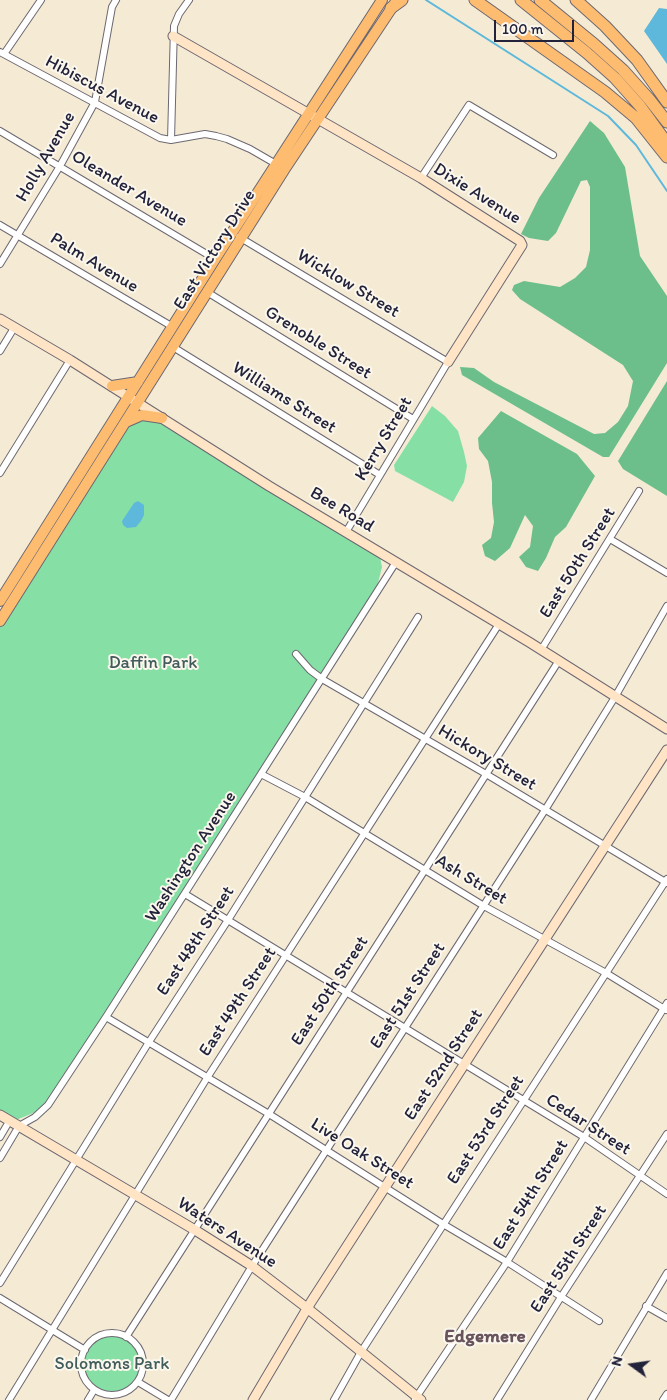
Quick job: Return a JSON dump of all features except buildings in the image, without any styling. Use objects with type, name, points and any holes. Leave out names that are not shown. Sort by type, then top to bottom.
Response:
[{"type":"highway","points":[[394,4],[402,0]]},
{"type":"highway","points":[[475,0],[605,92],[636,118],[667,158]]},
{"type":"highway","points":[[521,0],[615,78],[640,106],[667,143]]},
{"type":"highway","points":[[540,0],[623,70],[667,122]]},
{"type":"highway","points":[[576,0],[605,26],[637,60],[667,102]]},
{"type":"main road","name":"East Victory Drive","points":[[1,617],[60,516],[134,399],[173,347],[242,238],[382,0]]},
{"type":"main road","name":"East Victory Drive","points":[[0,601],[125,422],[138,382],[276,164],[314,116],[394,4]]},
{"type":"main road","name":"Dixie Avenue","points":[[172,36],[421,178],[520,241],[522,245],[448,362]]},
{"type":"main road","name":"Bee Road","points":[[0,319],[134,399],[261,481],[499,624],[667,729]]},
{"type":"main road","points":[[112,386],[138,382]]},
{"type":"main road","points":[[125,422],[142,415],[162,418]]},
{"type":"main road","name":"East 52nd Street","points":[[253,1400],[385,1186],[667,750]]},
{"type":"main road","name":"Waters Avenue","points":[[0,1114],[252,1266],[308,1308],[417,1399]]},
{"type":"street","points":[[2,53],[41,0]]},
{"type":"street","name":"Holly Avenue","points":[[0,264],[60,166],[95,102],[112,7],[116,0]]},
{"type":"street","points":[[171,140],[172,36],[179,14],[189,0]]},
{"type":"street","name":"Hibiscus Avenue","points":[[2,53],[160,138],[171,140],[205,134],[216,136],[250,149],[276,164]]},
{"type":"street","points":[[421,178],[469,105],[553,155]]},
{"type":"street","name":"Oleander Avenue","points":[[0,131],[215,259]]},
{"type":"street","name":"Palm Avenue","points":[[0,225],[172,327]]},
{"type":"street","name":"Wicklow Street","points":[[232,233],[448,362]]},
{"type":"street","name":"Grenoble Street","points":[[207,292],[413,419]]},
{"type":"street","points":[[0,351],[14,328]]},
{"type":"street","name":"Williams Street","points":[[173,347],[380,475]]},
{"type":"street","points":[[0,473],[70,360]]},
{"type":"street","name":"Kerry Street","points":[[346,532],[448,362]]},
{"type":"street","name":"East 50th Street","points":[[541,650],[639,491]]},
{"type":"street","points":[[610,538],[667,573]]},
{"type":"street","name":"Washington Avenue","points":[[0,1158],[19,1126],[35,1117],[48,1105],[106,1018],[396,562]]},
{"type":"street","name":"East 51st Street","points":[[170,1400],[252,1266],[545,810],[615,697],[667,606]]},
{"type":"street","name":"East 48th Street","points":[[0,1283],[148,1042],[228,920],[418,617]]},
{"type":"street","name":"East 49th Street","points":[[9,1400],[207,1078],[499,624]]},
{"type":"street","name":"Hickory Street","points":[[296,654],[310,670],[322,679],[666,881]]},
{"type":"street","name":"East 50th Street","points":[[126,1336],[558,662]]},
{"type":"street","name":"Ash Street","points":[[261,774],[305,797],[484,906],[666,1007]]},
{"type":"street","name":"East 53rd Street","points":[[334,1400],[360,1352],[666,881]]},
{"type":"street","name":"Cedar Street","points":[[185,894],[584,1137],[667,1194]]},
{"type":"street","name":"East 54th Street","points":[[417,1399],[507,1262],[666,1007]]},
{"type":"street","name":"Live Oak Street","points":[[106,1018],[269,1114],[599,1321]]},
{"type":"street","points":[[0,1136],[10,1120]]},
{"type":"street","name":"East 55th Street","points":[[497,1400],[561,1297],[667,1134]]},
{"type":"street","points":[[591,1400],[667,1272]]},
{"type":"street","points":[[0,1298],[85,1350]]},
{"type":"street","points":[[646,1306],[667,1318]]},
{"type":"street","points":[[112,1333],[126,1336],[134,1342],[140,1350],[142,1357],[142,1372],[138,1382],[129,1390],[118,1395],[101,1394],[88,1383],[82,1371],[82,1358],[85,1350],[91,1341],[103,1335],[112,1333]]},
{"type":"street","points":[[138,1382],[170,1400]]},
{"type":"street","points":[[88,1400],[94,1390]]},
{"type":"street","points":[[663,1400],[667,1394]]},
{"type":"green space","points":[[590,121],[604,133],[625,167],[640,256],[667,296],[667,363],[609,457],[603,457],[462,375],[460,367],[474,368],[494,382],[594,434],[605,433],[618,422],[628,406],[633,381],[623,365],[520,299],[512,290],[514,285],[524,281],[560,287],[575,278],[586,267],[590,250],[590,187],[587,180],[581,181],[556,233],[548,241],[529,238],[521,234],[539,198]]},
{"type":"green space","points":[[667,381],[667,496],[623,469],[618,461]]},
{"type":"green space","points":[[432,406],[445,416],[458,431],[464,452],[467,466],[464,482],[453,502],[395,471],[394,465]]},
{"type":"green space","points":[[501,411],[577,454],[595,476],[566,527],[555,537],[538,571],[526,567],[519,557],[530,547],[533,526],[525,515],[510,548],[495,561],[485,556],[482,545],[491,538],[494,522],[492,482],[488,461],[479,449],[478,438]]},
{"type":"green space","name":"Daffin Park","points":[[142,417],[170,425],[380,557],[382,567],[377,587],[43,1109],[16,1120],[0,1110],[0,627],[128,426]]},
{"type":"green space","name":"Solomons Park","points":[[112,1333],[124,1335],[134,1342],[141,1352],[143,1364],[141,1376],[134,1386],[124,1393],[112,1395],[100,1393],[90,1386],[83,1376],[81,1364],[83,1352],[90,1342],[100,1335]]},
{"type":"water","points":[[659,8],[667,9],[667,64],[644,31]]},
{"type":"water","points":[[138,501],[144,505],[144,515],[136,527],[127,528],[123,525],[122,521],[134,503]]},
{"type":"waterway","points":[[426,0],[608,116],[636,145],[667,191]]},
{"type":"district","name":"Edgemere","points":[[485,1337]]}]
